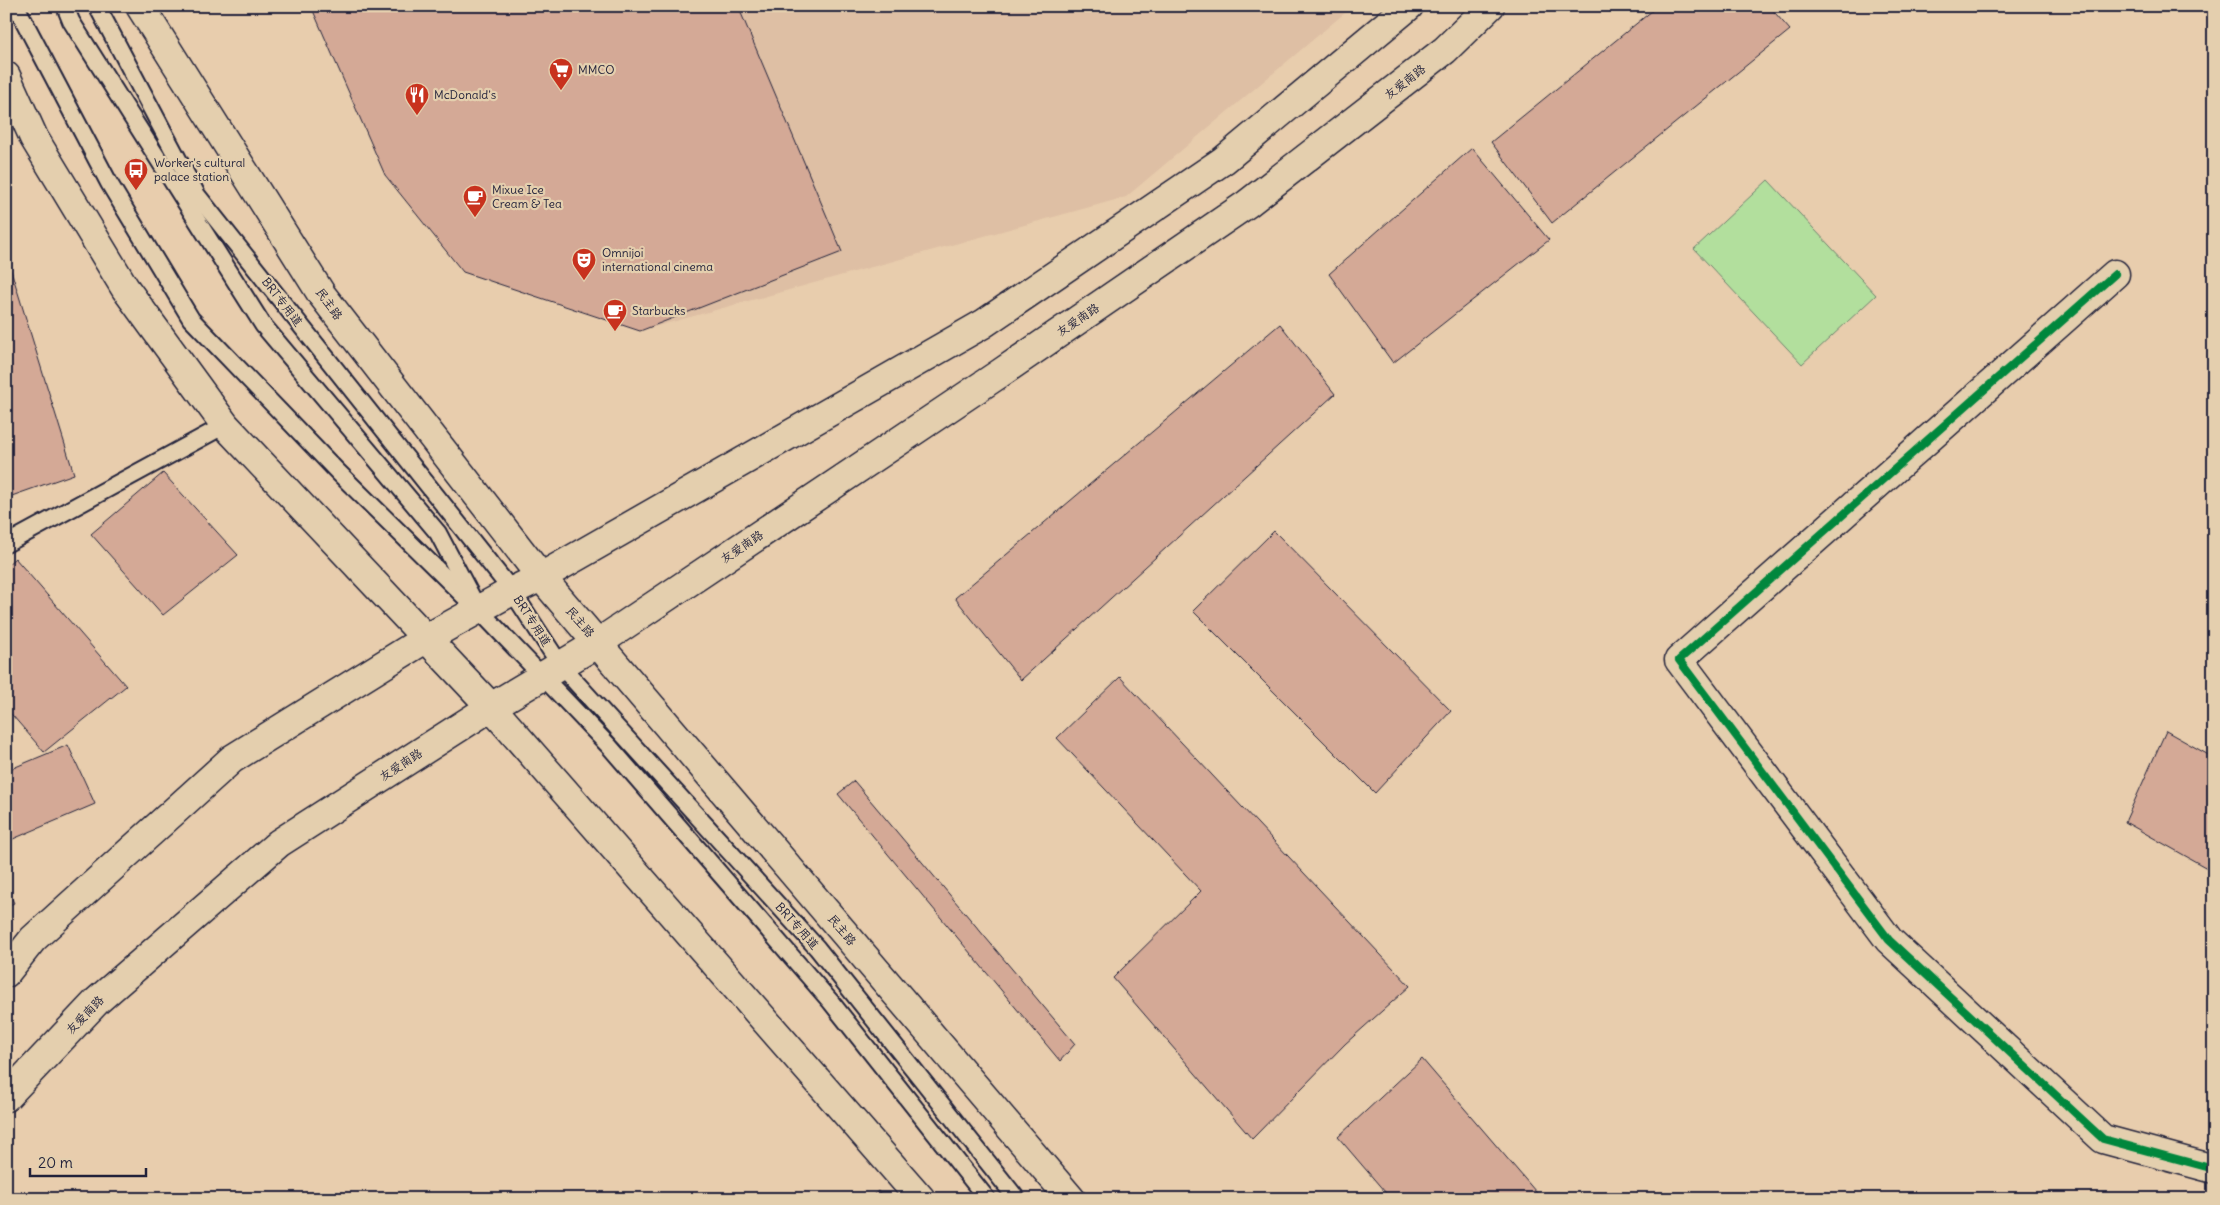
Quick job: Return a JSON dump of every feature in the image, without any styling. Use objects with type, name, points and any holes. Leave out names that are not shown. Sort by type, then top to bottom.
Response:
[{"type":"main road","name":"民主路","points":[[140,6],[322,295],[541,577],[1071,1199]]},
{"type":"main road","points":[[6,973],[33,939],[232,759],[425,639],[512,590],[541,577],[983,324],[1224,160],[1409,6]]},
{"type":"main road","name":"友爱南路","points":[[6,1097],[98,1001],[279,843],[491,707],[598,643],[999,374],[1247,204],[1445,50],[1490,6]]},
{"type":"main road","points":[[6,76],[34,138],[126,288],[225,425],[491,707],[921,1199]]},
{"type":"main road","points":[[2115,274],[1679,660],[1889,940],[2103,1139],[2214,1169]]},
{"type":"lane","name":"BRT专用道","points":[[16,6],[109,183],[191,319],[337,471],[478,610],[551,671],[817,948],[1017,1199]]},
{"type":"lane","name":"BRT专用道","points":[[65,6],[71,21],[263,325],[438,533],[478,610]]},
{"type":"lane","name":"BRT专用道","points":[[97,6],[197,195],[512,590],[551,671],[609,746],[831,1002],[987,1199]]},
{"type":"lane","points":[[6,544],[225,425]]},
{"type":"shaded area","points":[[311,6],[1353,6],[1126,197],[643,330],[469,274],[385,175]]},
{"type":"green space","points":[[1768,180],[1876,295],[1802,364],[1694,249]]},
{"type":"building","name":"MMCO","points":[[311,6],[738,6],[842,252],[640,331],[463,272],[385,175]]},
{"type":"building","points":[[1658,6],[1769,6],[1790,30],[1552,223],[1491,142]]},
{"type":"building","points":[[1472,148],[1549,240],[1393,363],[1329,274]]},
{"type":"building","points":[[6,254],[74,474],[6,498]]},
{"type":"building","points":[[1280,324],[1335,394],[1021,680],[955,598]]},
{"type":"building","points":[[163,473],[238,555],[163,615],[91,534]]},
{"type":"building","points":[[1274,531],[1451,711],[1375,793],[1193,611]]},
{"type":"building","points":[[15,558],[126,686],[44,752],[6,708],[6,566]]},
{"type":"building","points":[[1120,677],[1410,986],[1345,1044],[1252,1139],[1113,978],[1201,891],[1057,738]]},
{"type":"building","points":[[2166,731],[2214,758],[2214,872],[2125,822]]},
{"type":"building","points":[[68,745],[95,804],[6,842],[6,771]]},
{"type":"building","points":[[854,781],[1075,1044],[1060,1061],[838,794]]},
{"type":"building","points":[[6,887],[14,903],[6,907]]},
{"type":"building","points":[[1422,1059],[1542,1199],[1391,1199],[1338,1137]]},
{"type":"building","points":[[878,1191],[885,1199],[869,1199]]},
{"type":"cycle path","points":[[2115,274],[1679,660],[1889,940],[2103,1139],[2214,1169]]},
{"type":"place","name":"MMCO","points":[[561,91]]},
{"type":"place","name":"McDonald's","points":[[417,116]]},
{"type":"place","name":"Worker's cultural palace station","points":[[136,191]]},
{"type":"place","name":"Mixue Ice Cream & Tea","points":[[475,218]]},
{"type":"place","name":"Omnijoi international cinema","points":[[584,281]]},
{"type":"place","name":"Starbucks","points":[[615,332]]}]
